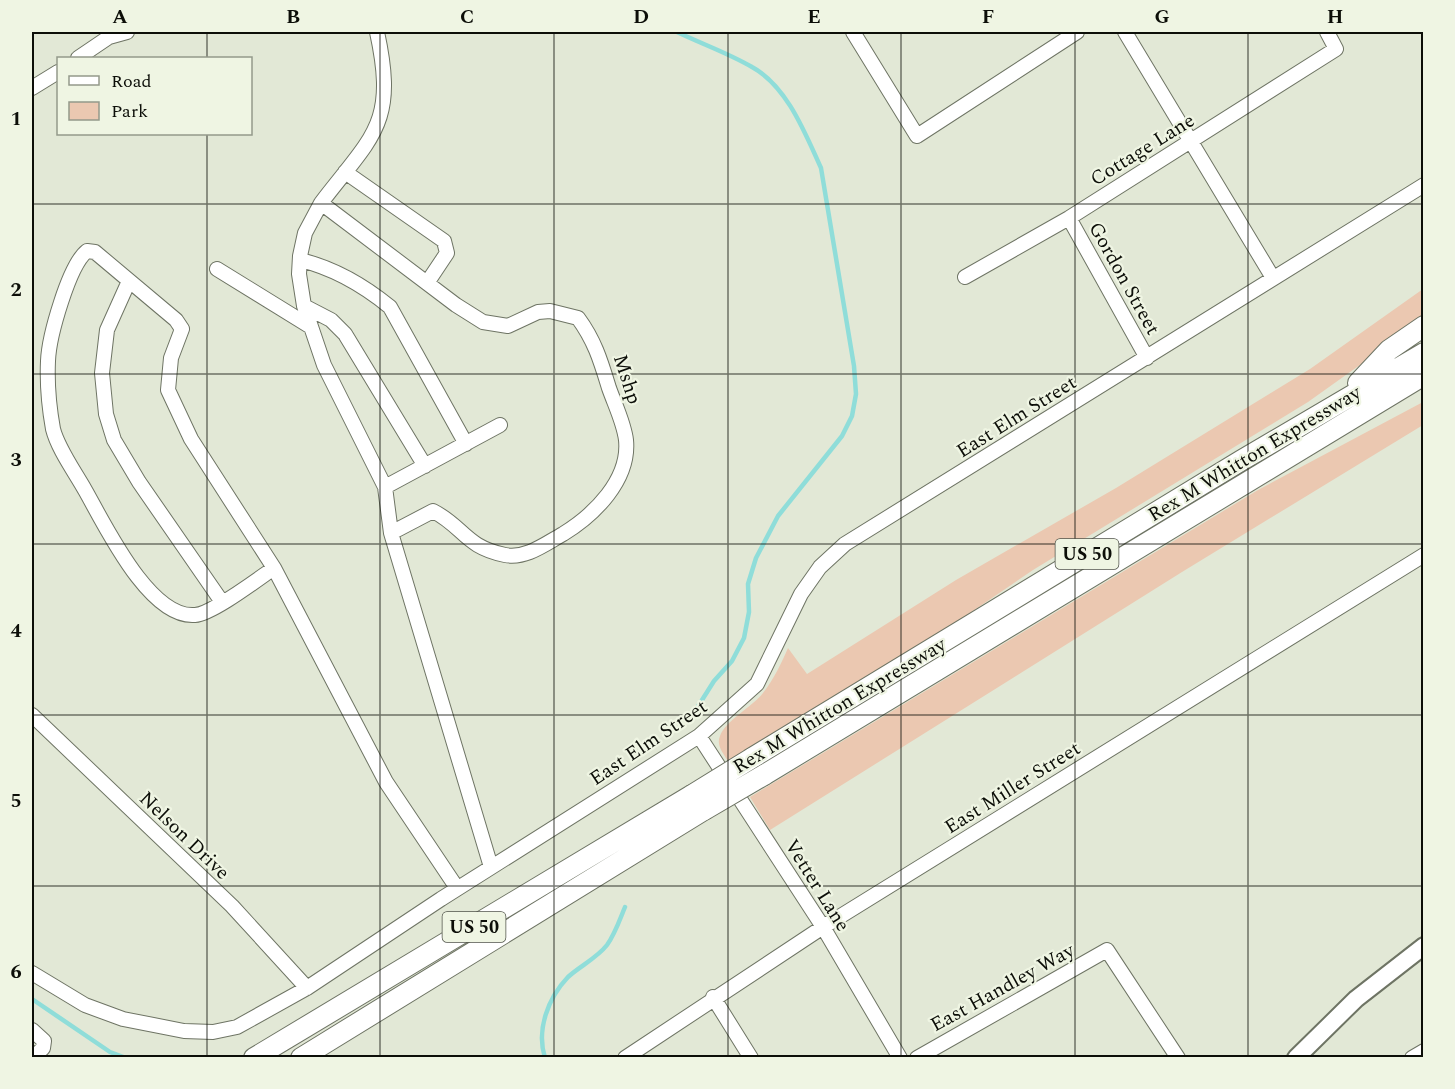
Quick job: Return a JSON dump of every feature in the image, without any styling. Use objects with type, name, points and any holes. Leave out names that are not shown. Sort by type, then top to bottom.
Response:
[{"type":"highway","points":[[1342,401],[1389,350],[1424,326]]},
{"type":"highway","name":"Rex M Whitton Expressway","points":[[254,1058],[1424,353]]},
{"type":"highway","name":"Rex M Whitton Expressway","points":[[301,1058],[704,810],[1424,375]]},
{"type":"highway","points":[[1354,417],[1424,386]]},
{"type":"main road","points":[[1296,1058],[1356,999],[1424,946]]},
{"type":"street","points":[[79,57],[109,37],[127,32]]},
{"type":"street","points":[[376,32],[382,55],[383,110],[376,132],[321,204],[305,233],[300,260],[304,306],[324,365],[385,487],[391,533],[491,867]]},
{"type":"street","points":[[853,32],[917,136],[1077,32]]},
{"type":"street","points":[[1125,32],[1273,278]]},
{"type":"street","name":"Cottage Lane","points":[[965,277],[1069,218],[1336,49],[1327,32]]},
{"type":"street","points":[[32,88],[57,73]]},
{"type":"street","points":[[345,171],[444,241],[447,253],[427,283]]},
{"type":"street","name":"East Elm Street","points":[[32,973],[85,1005],[123,1019],[184,1031],[213,1032],[237,1027],[307,988],[457,888],[699,736],[757,684],[801,594],[820,567],[845,544],[1424,185]]},
{"type":"street","name":"Mshp","points":[[321,204],[470,315],[499,326],[508,326],[538,312],[550,311],[578,318],[596,346],[626,442],[625,456],[609,496],[567,531],[531,552],[516,556],[480,548],[464,538],[451,520],[433,511],[391,533]]},
{"type":"street","name":"Gordon Street","points":[[1069,218],[1147,358]]},
{"type":"street","points":[[274,568],[222,602],[197,615],[182,614],[171,609],[141,582],[112,541],[54,432],[48,359],[68,282],[78,258],[87,251],[95,252],[176,320],[182,329],[171,358],[168,390],[191,439],[274,568],[386,782],[457,888]]},
{"type":"street","points":[[300,260],[323,265],[339,273],[372,293],[390,308],[466,444]]},
{"type":"street","points":[[217,268],[311,327]]},
{"type":"street","points":[[129,281],[107,330],[102,373],[106,414],[114,440],[139,482],[222,602]]},
{"type":"street","points":[[304,306],[331,320],[345,334],[425,466]]},
{"type":"street","points":[[385,487],[500,425]]},
{"type":"street","name":"East Miller Street","points":[[625,1058],[823,927],[1424,555]]},
{"type":"street","name":"Nelson Drive","points":[[32,715],[232,906],[307,988]]},
{"type":"street","name":"Vetter Lane","points":[[699,736],[823,927],[900,1058]]},
{"type":"street","name":"East Handley Way","points":[[917,1058],[1107,950],[1178,1058]]},
{"type":"street","points":[[713,998],[751,1058]]},
{"type":"street","points":[[32,1030],[44,1041],[43,1048],[33,1058]]},
{"type":"street","points":[[1412,1058],[1424,1051]]},
{"type":"green space","points":[[1423,289],[1423,320],[1308,402],[1033,570],[948,628],[728,761],[719,743],[723,730],[763,693],[788,648],[807,674],[956,580],[1116,488],[1310,369]]},
{"type":"green space","points":[[1423,402],[1423,425],[1182,572],[770,830],[750,797],[1258,490]]},
{"type":"waterway","points":[[677,32],[734,57],[764,75],[785,98],[801,126],[821,168],[854,366],[856,394],[852,416],[842,436],[778,516],[756,558],[748,584],[749,612],[744,638],[732,661],[714,681],[697,708]]},
{"type":"waterway","points":[[545,1058],[542,1036],[550,1004],[568,977],[607,945],[625,907]]},
{"type":"waterway","points":[[32,999],[110,1052],[126,1058]]}]
